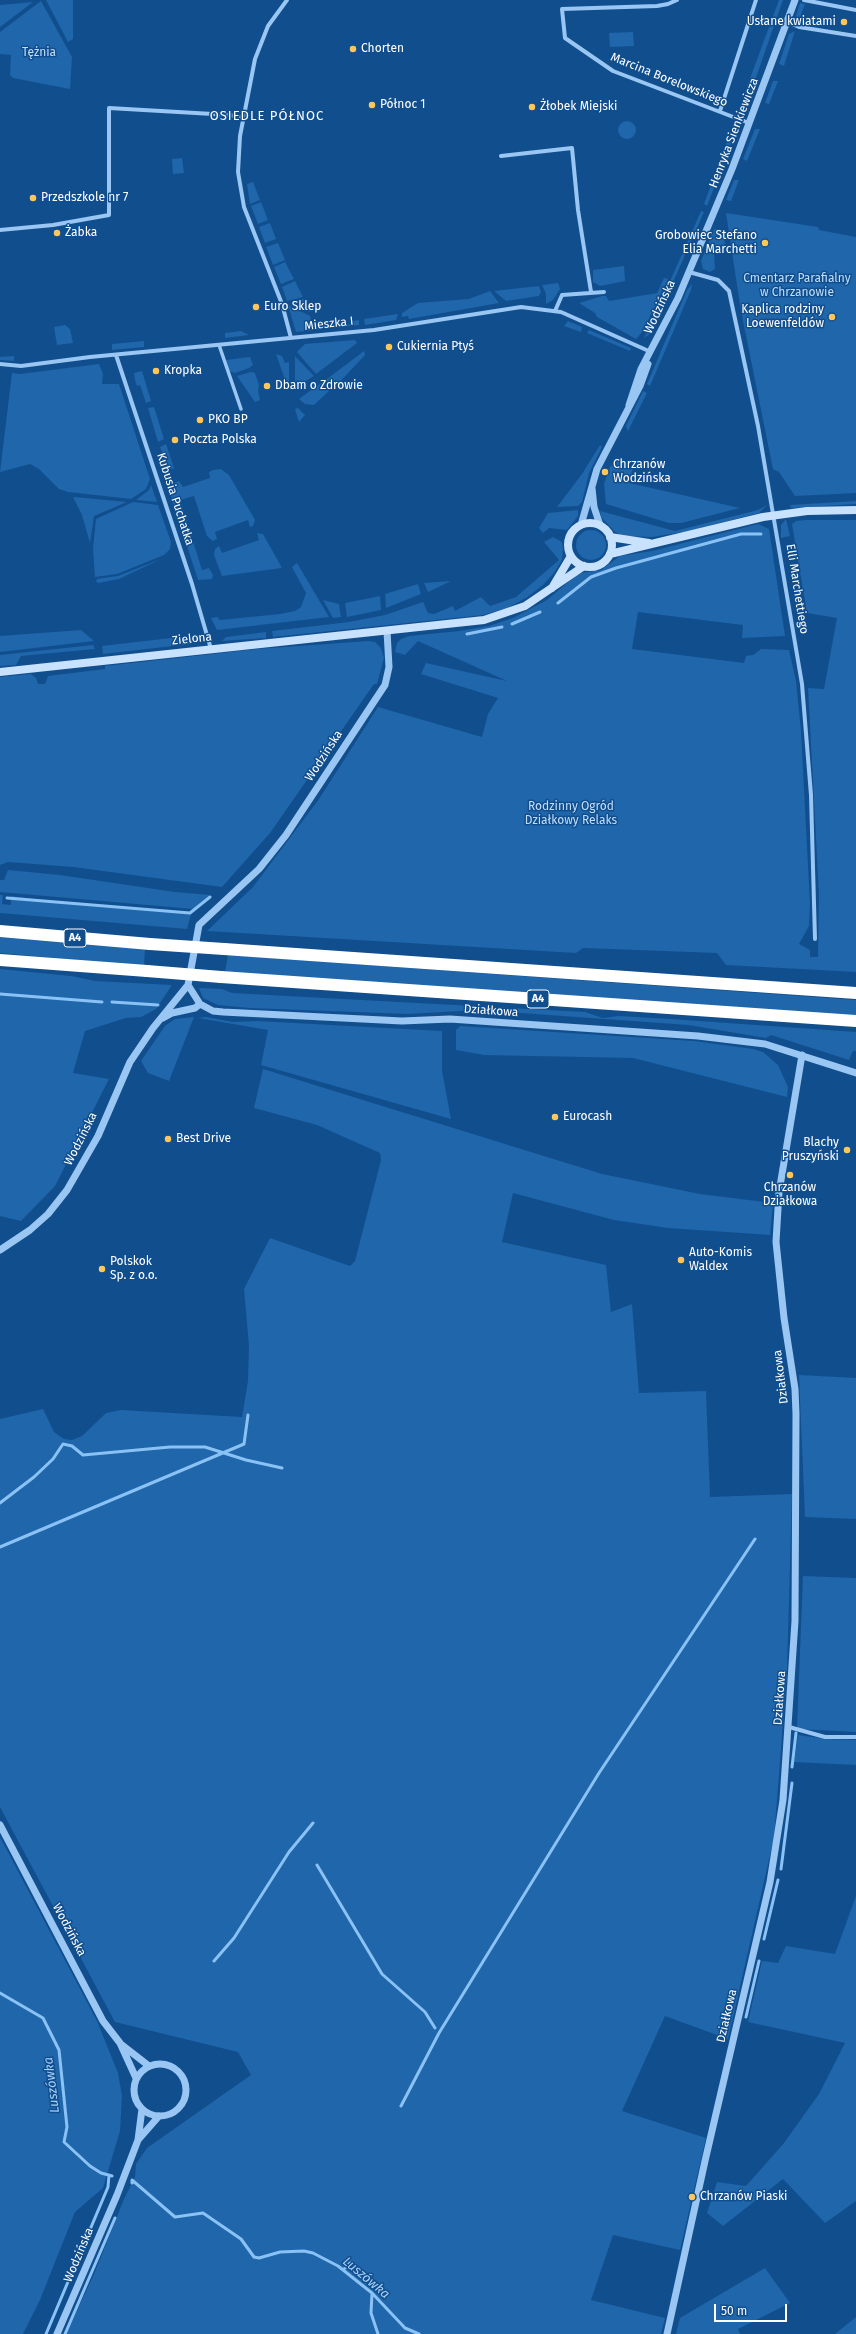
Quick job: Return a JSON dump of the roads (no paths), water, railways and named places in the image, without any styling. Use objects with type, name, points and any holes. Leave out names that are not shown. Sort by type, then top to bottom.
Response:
[{"type":"highway","name":"A4","points":[[0,931],[150,944],[856,993]]},
{"type":"highway","name":"A4","points":[[0,960],[221,977],[856,1021]]},
{"type":"main road","points":[[610,554],[774,516],[815,511],[856,510]]},
{"type":"main road","points":[[387,631],[494,618],[525,606],[584,566],[599,565],[610,554],[612,547],[610,537],[600,525],[590,523],[581,525],[574,530],[569,538],[568,547],[571,556],[584,566]]},
{"type":"main road","points":[[610,537],[653,544]]},
{"type":"main road","points":[[552,589],[571,556]]},
{"type":"main road","name":"Zielona","points":[[0,672],[387,631]]},
{"type":"street","points":[[288,0],[268,26],[260,47],[247,92],[238,172],[244,207],[282,304],[291,338]]},
{"type":"street","name":"Marcina Borelowskiego","points":[[677,0],[668,4],[657,6],[562,9],[565,38],[613,71],[720,111],[750,124]]},
{"type":"street","points":[[720,111],[756,0]]},
{"type":"street","name":"Henryka Sienkiewicza","points":[[689,272],[750,124],[795,0]]},
{"type":"street","points":[[804,0],[856,10]]},
{"type":"street","points":[[787,22],[799,27],[856,36]]},
{"type":"street","points":[[0,230],[53,225],[109,215],[109,108],[230,115],[243,118]]},
{"type":"street","points":[[501,156],[572,148],[578,210],[591,292]]},
{"type":"street","name":"Wodzińska","points":[[581,525],[597,469],[629,405],[635,383],[652,352],[689,272]]},
{"type":"street","name":"Elli Marchettiego","points":[[689,272],[718,280],[729,291],[752,394],[801,677],[807,730],[814,847],[815,939]]},
{"type":"street","points":[[555,311],[562,295],[604,292]]},
{"type":"street","name":"Mieszka I","points":[[2,364],[21,366],[116,355],[374,330],[510,307],[555,311],[574,317],[652,352]]},
{"type":"street","points":[[219,345],[241,409]]},
{"type":"street","name":"Kubusia Puchatka","points":[[116,355],[192,584],[211,649]]},
{"type":"street","name":"Wodzińska","points":[[592,484],[594,507],[600,525]]},
{"type":"street","name":"Wodzińska","points":[[0,1250],[48,1214],[67,1190],[98,1136],[130,1062],[159,1020],[188,985],[199,925],[250,878],[281,841],[385,685],[389,662],[387,631]]},
{"type":"street","points":[[159,1020],[172,1014],[195,1008],[200,1004],[188,985]]},
{"type":"street","name":"Działkowa","points":[[200,1004],[213,1011],[231,1013],[402,1021],[450,1019],[698,1036],[752,1042],[802,1055],[856,1073]]},
{"type":"street","name":"Działkowa","points":[[667,2334],[706,2154],[770,1882],[780,1830],[789,1727],[795,1621],[796,1414],[795,1389],[784,1318],[776,1242],[783,1161],[802,1055]]},
{"type":"street","points":[[789,1727],[800,1732],[825,1737],[856,1737]]},
{"type":"street","name":"Wodzińska","points":[[0,1825],[103,2021],[120,2043],[136,2078]]},
{"type":"street","name":"Wodzińska","points":[[120,2043],[149,2066]]},
{"type":"street","points":[[164,2064],[172,2066],[183,2077],[186,2088],[184,2101],[180,2107],[167,2115],[159,2116],[142,2110],[134,2095],[136,2078],[149,2066],[164,2064]]},
{"type":"street","name":"Wodzińska","points":[[58,2334],[117,2195],[138,2140],[142,2110]]},
{"type":"street","name":"Wodzińska","points":[[138,2140],[159,2116]]},
{"type":"waterway","points":[[558,603],[591,577],[616,568],[741,534],[761,534]]},
{"type":"waterway","points":[[512,624],[540,612]]},
{"type":"waterway","points":[[467,634],[502,627]]},
{"type":"waterway","points":[[7,898],[190,913],[210,897]]},
{"type":"waterway","points":[[0,994],[102,1002]]},
{"type":"waterway","points":[[112,1002],[158,1005]]},
{"type":"waterway","points":[[0,1547],[244,1444],[248,1415]]},
{"type":"waterway","points":[[0,1503],[34,1477],[53,1459],[63,1444],[72,1446],[83,1455],[170,1447],[205,1447],[246,1460],[282,1468]]},
{"type":"waterway","points":[[401,2106],[439,2033],[599,1773],[755,1539]]},
{"type":"waterway","points":[[792,1767],[796,1733]]},
{"type":"waterway","points":[[781,1869],[792,1783]]},
{"type":"waterway","points":[[214,1961],[234,1938],[289,1852],[313,1823]]},
{"type":"waterway","points":[[317,1865],[382,1974],[425,2012],[435,2028]]},
{"type":"waterway","points":[[764,1939],[778,1880]]},
{"type":"waterway","points":[[746,2017],[759,1961]]},
{"type":"waterway","name":"Luszówka","points":[[0,1993],[43,2018],[59,2050],[67,2127],[64,2142],[90,2166],[101,2173],[112,2176]]},
{"type":"waterway","points":[[46,2334],[108,2187],[109,2175]]},
{"type":"waterway","name":"Luszówka","points":[[132,2183],[132,2180],[175,2217],[203,2213],[241,2239],[254,2257],[259,2258],[280,2252],[304,2251],[313,2253],[338,2266],[372,2293],[405,2328],[419,2334]]},
{"type":"waterway","points":[[65,2334],[115,2218]]},
{"type":"waterway","points":[[343,2270],[350,2263]]},
{"type":"waterway","points":[[372,2293],[371,2313],[378,2334]]},
{"type":"place","name":"Usłane kwiatami","points":[[844,22]]},
{"type":"place","name":"Chorten","points":[[353,49]]},
{"type":"place","name":"Północ 1","points":[[372,105]]},
{"type":"place","name":"Żłobek Miejski","points":[[532,107]]},
{"type":"place","name":"Przedszkole nr 7","points":[[33,198]]},
{"type":"place","name":"Żabka","points":[[57,233]]},
{"type":"place","name":"Grobowiec Stefano Elia Marchetti","points":[[765,243]]},
{"type":"place","name":"Euro Sklep","points":[[256,307]]},
{"type":"place","name":"Kaplica rodziny Loewenfeldów","points":[[832,317]]},
{"type":"place","name":"Cukiernia Ptyś","points":[[389,347]]},
{"type":"place","name":"Kropka","points":[[156,371]]},
{"type":"place","name":"Dbam o Zdrowie","points":[[267,386]]},
{"type":"place","name":"PKO BP","points":[[200,420]]},
{"type":"place","name":"Poczta Polska","points":[[175,440]]},
{"type":"place","name":"Chrzanów Wodzińska","points":[[605,472]]},
{"type":"place","name":"Eurocash","points":[[555,1117]]},
{"type":"place","name":"Best Drive","points":[[168,1139]]},
{"type":"place","name":"Blachy Pruszyński","points":[[847,1150]]},
{"type":"place","name":"Chrzanów Działkowa","points":[[790,1175]]},
{"type":"place","name":"Auto-Komis Waldex","points":[[681,1260]]},
{"type":"place","name":"Polskok Sp. z o.o.","points":[[102,1269]]},
{"type":"place","name":"Chrzanów Piaski","points":[[692,2197]]},
{"type":"district","name":"OSIEDLE PÓŁNOC","points":[[267,116]]},
{"type":"park label","name":"Tężnia","points":[[39,53]]},
{"type":"park label","name":"Cmentarz Parafialny w Chrzanowie","points":[[797,286]]},
{"type":"park label","name":"Rodzinny Ogród Działkowy Relaks","points":[[571,814]]}]
